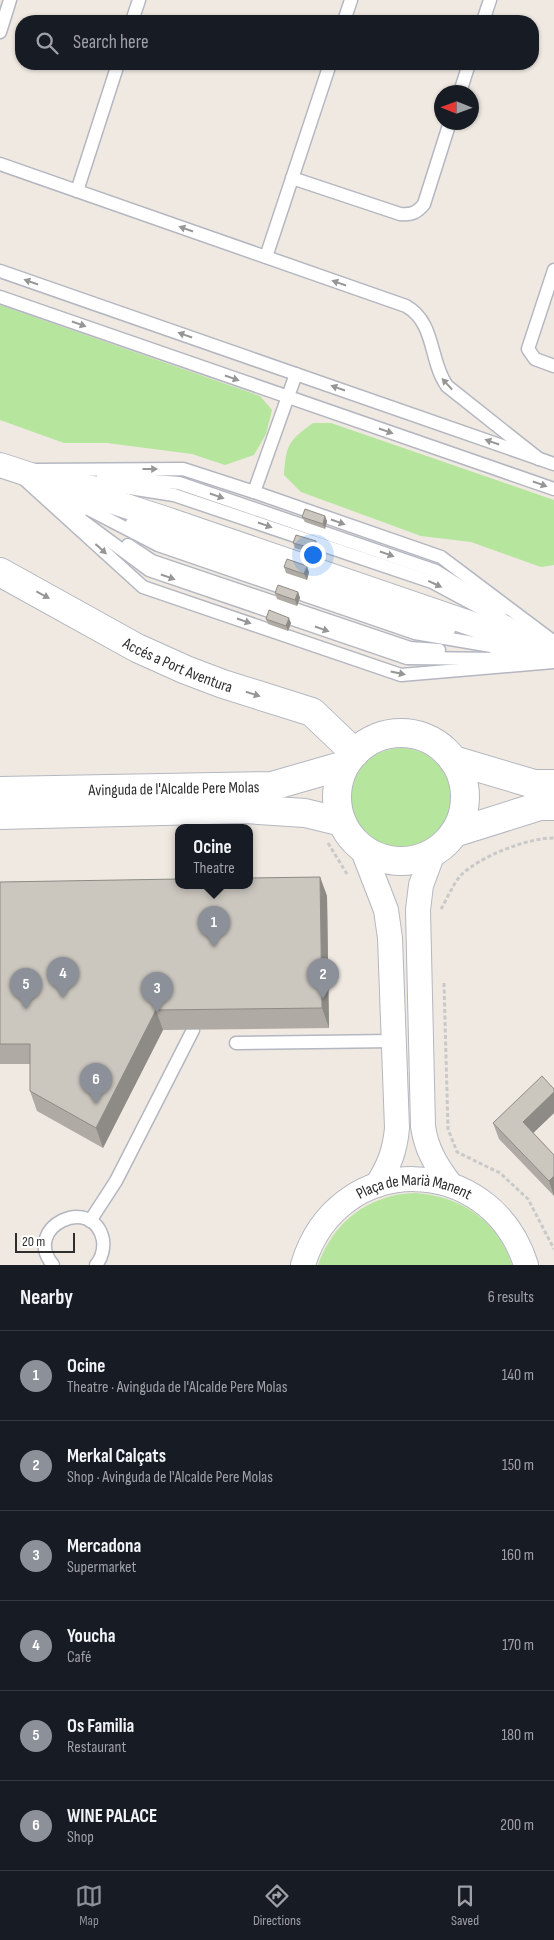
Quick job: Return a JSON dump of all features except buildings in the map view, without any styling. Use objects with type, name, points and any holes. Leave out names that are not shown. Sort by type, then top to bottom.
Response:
[{"type":"street","points":[[7,467],[166,519],[554,653]]},
{"type":"street","name":"Accés a Port Aventura","points":[[0,572],[138,648],[162,659],[223,684],[312,712],[350,759]]},
{"type":"street","points":[[453,760],[462,779],[465,802],[460,823],[454,833],[433,853],[415,860],[396,861],[378,857],[362,848],[354,840],[334,830],[338,787],[350,759],[377,738],[398,733],[428,739],[453,760],[534,784],[554,784]]},
{"type":"street","name":"Avinguda de l'Alcalde Pere Molas","points":[[0,791],[272,786],[350,759]]},
{"type":"street","points":[[454,833],[540,806],[554,806]]},
{"type":"street","name":"Avinguda de l'Alcalde Pere Molas","points":[[0,814],[245,810],[305,813],[334,830]]},
{"type":"street","points":[[362,848],[386,910],[392,963],[397,1128],[395,1148],[390,1165],[377,1185]]},
{"type":"street","points":[[433,853],[423,877],[419,894],[423,1126],[425,1142],[431,1157],[450,1184]]},
{"type":"street","name":"Plaça de Marià Manent","points":[[303,1265],[316,1233],[342,1204],[377,1185],[401,1179],[417,1179],[450,1184],[480,1199],[493,1210],[514,1236],[526,1265]]},
{"type":"lane","points":[[0,32],[10,0]]},
{"type":"lane","points":[[134,15],[139,0]]},
{"type":"lane","points":[[346,15],[350,0]]},
{"type":"lane","points":[[485,15],[490,0]]},
{"type":"lane","points":[[77,191],[116,70]]},
{"type":"lane","points":[[266,257],[328,70]]},
{"type":"lane","points":[[462,85],[467,70]]},
{"type":"lane","points":[[292,178],[400,214],[410,214],[418,211],[424,204],[447,130]]},
{"type":"lane","points":[[0,164],[415,311],[426,326],[441,377],[448,386],[539,459]]},
{"type":"lane","points":[[554,270],[528,349],[535,359],[554,366]]},
{"type":"lane","points":[[0,271],[554,464]]},
{"type":"lane","points":[[0,297],[554,489]]},
{"type":"lane","points":[[254,492],[296,374]]},
{"type":"lane","points":[[7,467],[183,469],[254,492],[440,557],[554,653]]},
{"type":"lane","points":[[7,467],[149,570],[406,658],[554,653]]},
{"type":"lane","points":[[7,467],[143,587],[401,675],[554,653]]},
{"type":"lane","points":[[7,467],[179,483],[436,571],[554,653]]},
{"type":"lane","points":[[90,1221],[116,1181],[193,1030]]},
{"type":"lane","points":[[236,1043],[394,1041]]},
{"type":"lane","points":[[53,1265],[46,1254],[45,1244],[48,1234],[53,1226],[70,1217],[80,1217],[90,1221],[102,1235],[104,1244],[98,1264]]},
{"type":"path","points":[[334,830],[350,878]]},
{"type":"path","points":[[442,919],[441,910],[460,876],[493,854],[542,838],[554,838]]},
{"type":"path","points":[[443,979],[448,1129],[457,1152],[500,1173],[528,1199],[554,1249]]},
{"type":"green space","points":[[0,305],[260,396],[272,410],[266,434],[254,455],[225,465],[192,454],[107,443],[64,443],[0,420]]},
{"type":"green space","points":[[313,423],[331,423],[554,500],[554,565],[541,567],[471,542],[421,536],[301,492],[284,475],[287,450],[293,439]]},
{"type":"green space","points":[[401,748],[420,752],[436,763],[447,779],[451,798],[447,817],[436,833],[420,844],[401,848],[382,844],[366,833],[355,817],[351,798],[355,779],[366,763],[382,752]]},
{"type":"green space","points":[[415,1193],[448,1199],[476,1214],[497,1236],[506,1249],[512,1265],[318,1265],[333,1236],[355,1213],[383,1199]]},
{"type":"place","name":"Ocine","points":[[214,947]]},
{"type":"place","name":"Youcha","points":[[63,998]]},
{"type":"place","name":"Merkal Calçats","points":[[323,999]]},
{"type":"place","name":"Os Familia","points":[[26,1009]]},
{"type":"place","name":"Mercadona","points":[[157,1013]]},
{"type":"place","name":"WINE PALACE","points":[[96,1104]]}]
